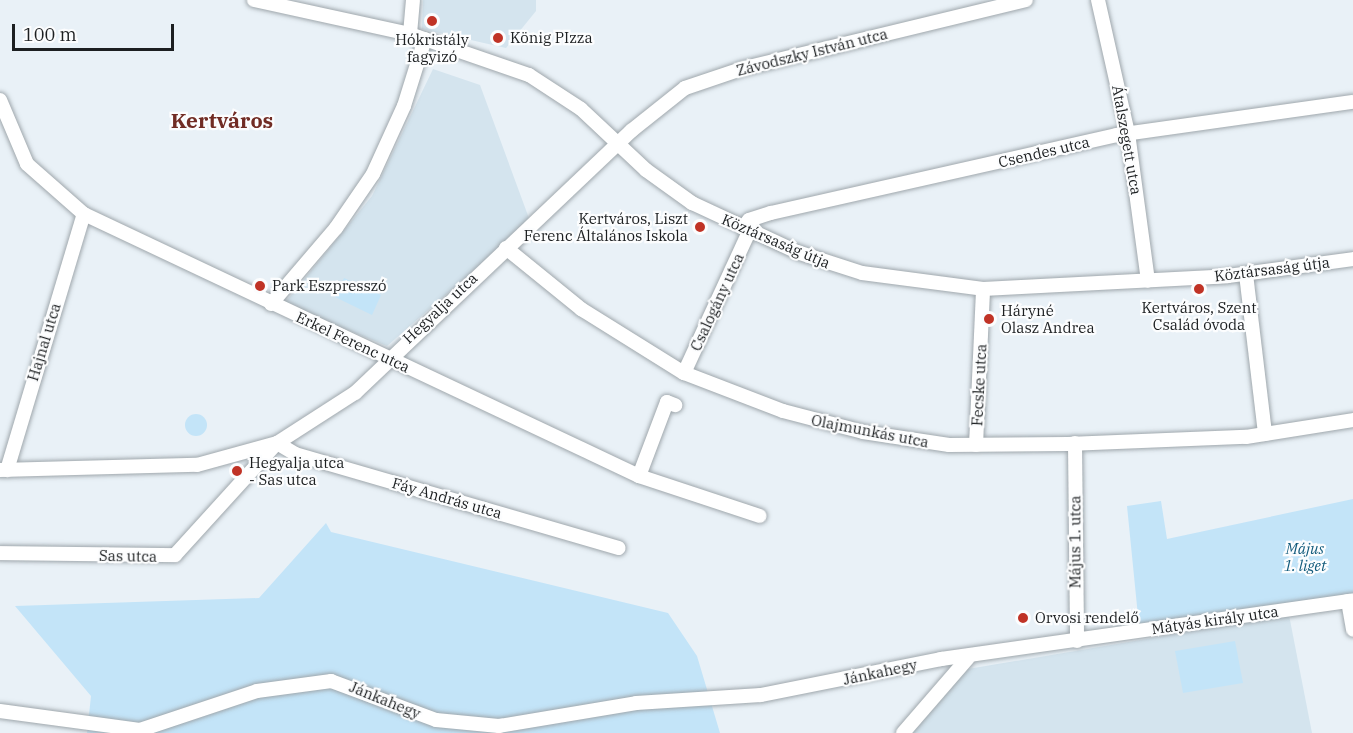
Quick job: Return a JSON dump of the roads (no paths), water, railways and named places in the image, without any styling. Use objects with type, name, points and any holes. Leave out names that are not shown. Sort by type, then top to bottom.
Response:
[{"type":"street","name":"Köztársaság útja","points":[[254,0],[410,34],[544,83],[581,108],[669,188],[746,230],[862,273],[982,289],[1246,274],[1353,259]]},
{"type":"street","points":[[410,34],[413,0]]},
{"type":"street","name":"Závodszky István utca","points":[[618,144],[677,94],[703,80],[1026,0]]},
{"type":"street","name":"Átalszegett utca","points":[[1098,0],[1128,133],[1148,280]]},
{"type":"street","points":[[271,304],[336,228],[373,174],[404,106],[425,39]]},
{"type":"street","name":"Csendes utca","points":[[746,230],[748,220],[771,213],[1128,133],[1353,102]]},
{"type":"street","name":"Erkel Ferenc utca","points":[[1,106],[33,172],[84,214],[639,476],[760,516]]},
{"type":"street","name":"Hegyalja utca","points":[[4,470],[197,465],[277,443],[356,393],[386,358],[618,144]]},
{"type":"street","name":"Hajnal utca","points":[[4,470],[84,214]]},
{"type":"street","name":"Csalogány utca","points":[[684,373],[746,230]]},
{"type":"street","name":"Olajmunkás utca","points":[[506,248],[581,309],[684,373],[838,427],[918,442],[976,445],[1265,434],[1353,420]]},
{"type":"street","points":[[1246,274],[1265,434]]},
{"type":"street","name":"Fecske utca","points":[[976,445],[982,289]]},
{"type":"street","points":[[639,476],[667,402],[675,405]]},
{"type":"street","name":"Fáy András utca","points":[[277,443],[295,454],[619,548]]},
{"type":"street","name":"Sas utca","points":[[0,553],[175,555],[277,443]]},
{"type":"street","name":"Május 1. utca","points":[[1075,443],[1077,641]]},
{"type":"street","points":[[1351,600],[1353,630]]},
{"type":"street","name":"Mátyás király utca","points":[[968,658],[1351,600]]},
{"type":"street","name":"Jánkahegy","points":[[0,711],[140,730],[257,691],[331,681],[436,720],[500,726],[626,704],[761,695],[953,658],[968,658]]},
{"type":"street","points":[[903,733],[968,658]]},
{"type":"place","name":"Hókristály fagyizó","points":[[432,21]]},
{"type":"place","name":"König PIzza","points":[[498,38]]},
{"type":"place","name":"Kertváros, Liszt Ferenc Általános Iskola","points":[[700,227]]},
{"type":"place","name":"Park Eszpresszó","points":[[260,286]]},
{"type":"place","name":"Kertváros, Szent Család óvoda","points":[[1199,289]]},
{"type":"place","name":"Háryné Olasz Andrea","points":[[989,319]]},
{"type":"place","name":"Hegyalja utca - Sas utca","points":[[237,471]]},
{"type":"place","name":"Orvosi rendelő","points":[[1023,618]]},
{"type":"district","name":"Kertváros","points":[[222,120]]},
{"type":"park label","name":"Május 1. liget","points":[[1305,556]]}]
